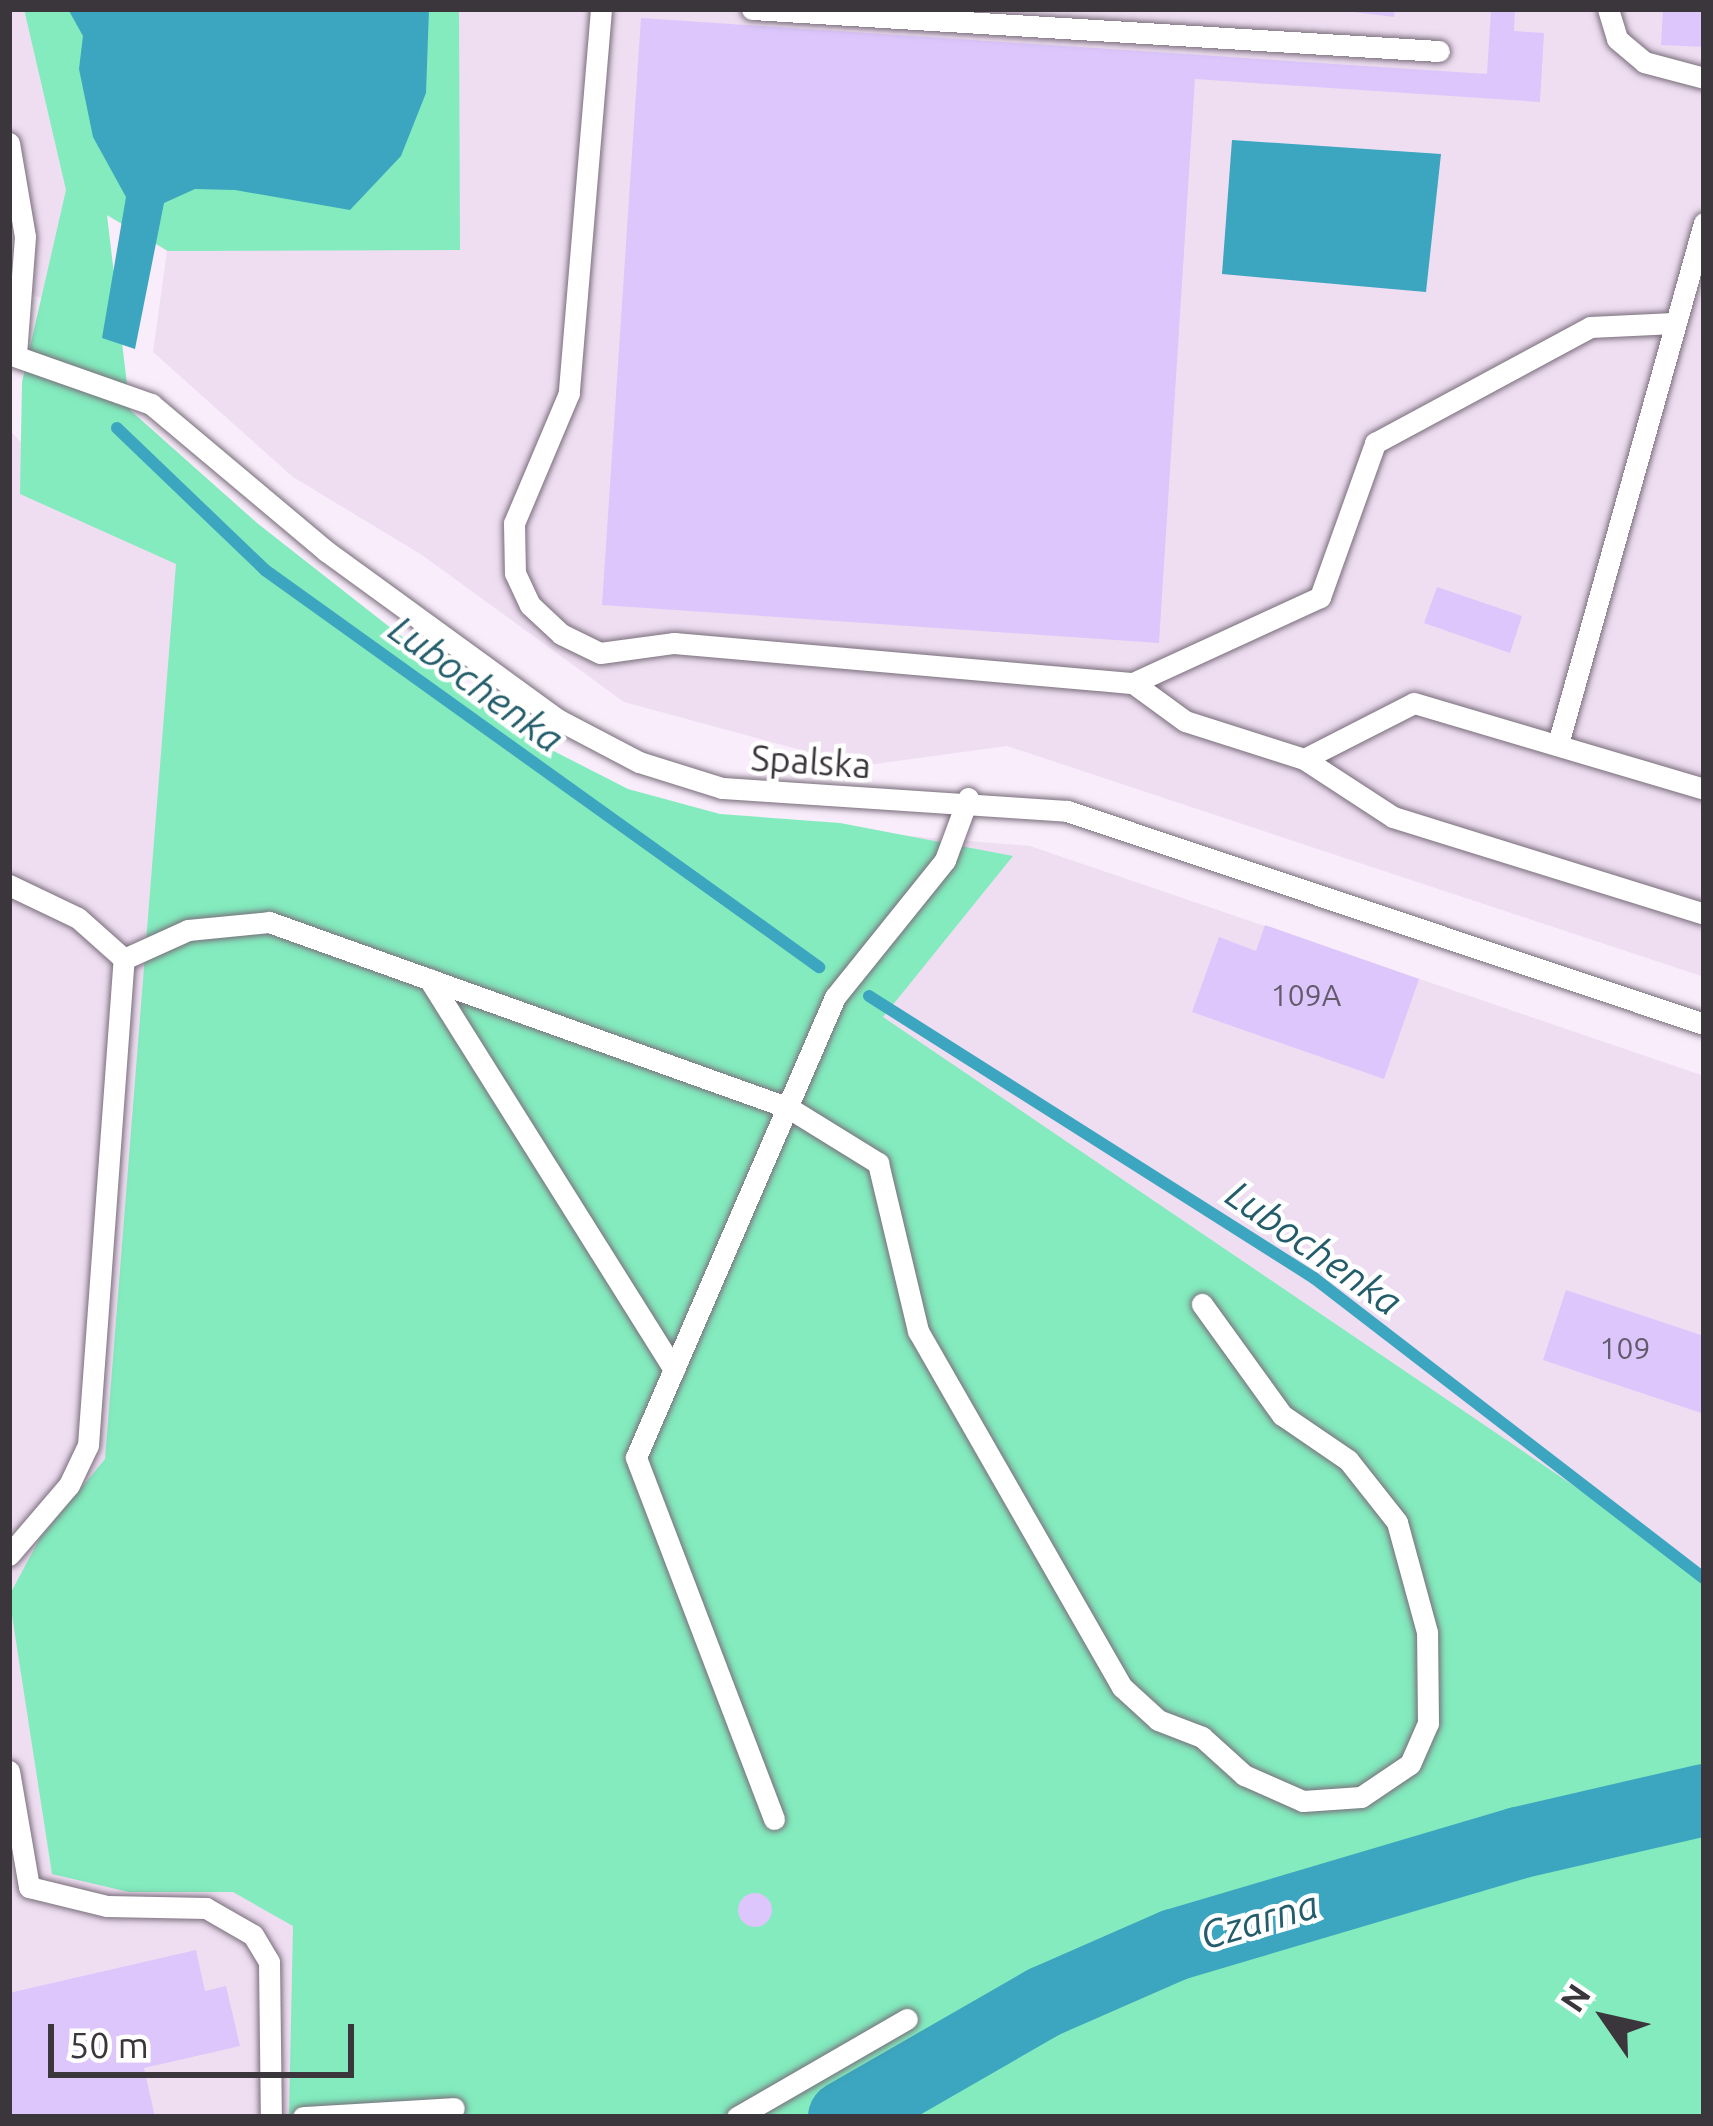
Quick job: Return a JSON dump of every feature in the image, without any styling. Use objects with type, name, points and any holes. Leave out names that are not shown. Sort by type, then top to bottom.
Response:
[{"type":"lane","points":[[601,9],[569,393],[514,523],[515,573],[530,605],[561,634],[600,653],[674,643],[1133,683],[1320,597],[1375,443],[1590,327],[1674,323]]},
{"type":"lane","points":[[752,9],[1439,51]]},
{"type":"lane","points":[[1608,9],[1616,39],[1645,62],[1704,78]]},
{"type":"lane","points":[[9,143],[25,238],[12,354]]},
{"type":"lane","points":[[1558,744],[1704,223]]},
{"type":"lane","name":"Spalska","points":[[12,354],[151,404],[344,564],[559,720],[639,762],[722,788],[835,800],[968,798],[1104,822],[1704,1024]]},
{"type":"lane","points":[[1133,683],[1185,722],[1304,759],[1393,817],[1704,914]]},
{"type":"lane","points":[[1304,759],[1414,704],[1704,789]]},
{"type":"lane","points":[[774,1819],[636,1456],[835,997],[945,860],[968,798]]},
{"type":"lane","points":[[9,885],[78,918],[124,959]]},
{"type":"lane","points":[[124,959],[188,930],[269,922],[788,1108],[878,1163],[918,1331],[1121,1687],[1159,1720],[1202,1737],[1244,1775],[1303,1801],[1361,1798],[1410,1764],[1428,1724],[1427,1632],[1397,1522],[1348,1460],[1282,1415],[1202,1304]]},
{"type":"lane","points":[[9,1555],[70,1485],[88,1445],[124,959]]},
{"type":"lane","points":[[429,980],[674,1369]]},
{"type":"lane","points":[[9,1771],[19,1888],[107,1906],[206,1908],[238,1919],[269,1962],[271,2117]]},
{"type":"lane","points":[[737,2117],[907,2019]]},
{"type":"lane","points":[[303,2117],[454,2108]]},
{"type":"shaded area","points":[[9,9],[1704,9],[1704,977],[1007,746],[860,766],[624,702],[422,555],[293,477],[153,352],[167,251],[106,215],[79,312],[9,286]]},
{"type":"shaded area","points":[[9,430],[78,498],[629,797],[718,820],[1030,846],[1704,1076],[1704,2117],[9,2117]]},
{"type":"green space","points":[[24,9],[459,9],[460,250],[168,251],[107,215],[130,410],[257,523],[536,742],[628,789],[720,814],[840,823],[1013,856],[883,1017],[1704,1574],[1704,2117],[289,2117],[293,1926],[233,1892],[129,1892],[52,1874],[9,1596],[40,1538],[105,1459],[176,564],[20,494],[22,382],[66,190]]},
{"type":"water","points":[[68,9],[429,9],[426,93],[401,156],[350,210],[235,190],[195,189],[164,203],[135,349],[102,338],[126,197],[93,137],[79,69],[83,36]]},
{"type":"water","points":[[1232,140],[1441,154],[1426,292],[1222,274]]},
{"type":"building","points":[[1329,9],[1395,9],[1394,17]]},
{"type":"building","points":[[1491,9],[1515,9],[1514,31],[1544,33],[1540,102],[1195,79],[1159,643],[602,605],[641,18],[1487,74]]},
{"type":"building","points":[[1663,9],[1704,9],[1704,47],[1661,45]]},
{"type":"building","points":[[1437,587],[1522,616],[1510,653],[1424,623]]},
{"type":"building","points":[[1265,925],[1419,979],[1384,1079],[1192,1012],[1219,937],[1256,951]]},
{"type":"building","points":[[1566,1290],[1704,1336],[1704,1414],[1543,1360]]},
{"type":"building","points":[[755,1893],[767,1898],[772,1910],[767,1922],[755,1927],[743,1922],[738,1910],[743,1898]]},
{"type":"building","points":[[196,1950],[205,1991],[226,1986],[240,2046],[144,2068],[155,2117],[9,2117],[9,1993]]},
{"type":"waterway","name":"Lubochenka","points":[[117,428],[265,570],[819,967]]},
{"type":"waterway","name":"Lubochenka","points":[[869,996],[1314,1278],[1704,1578]]},
{"type":"waterway","name":"Czarna","points":[[844,2117],[1044,2002],[1174,1945],[1518,1843],[1704,1800]]}]
